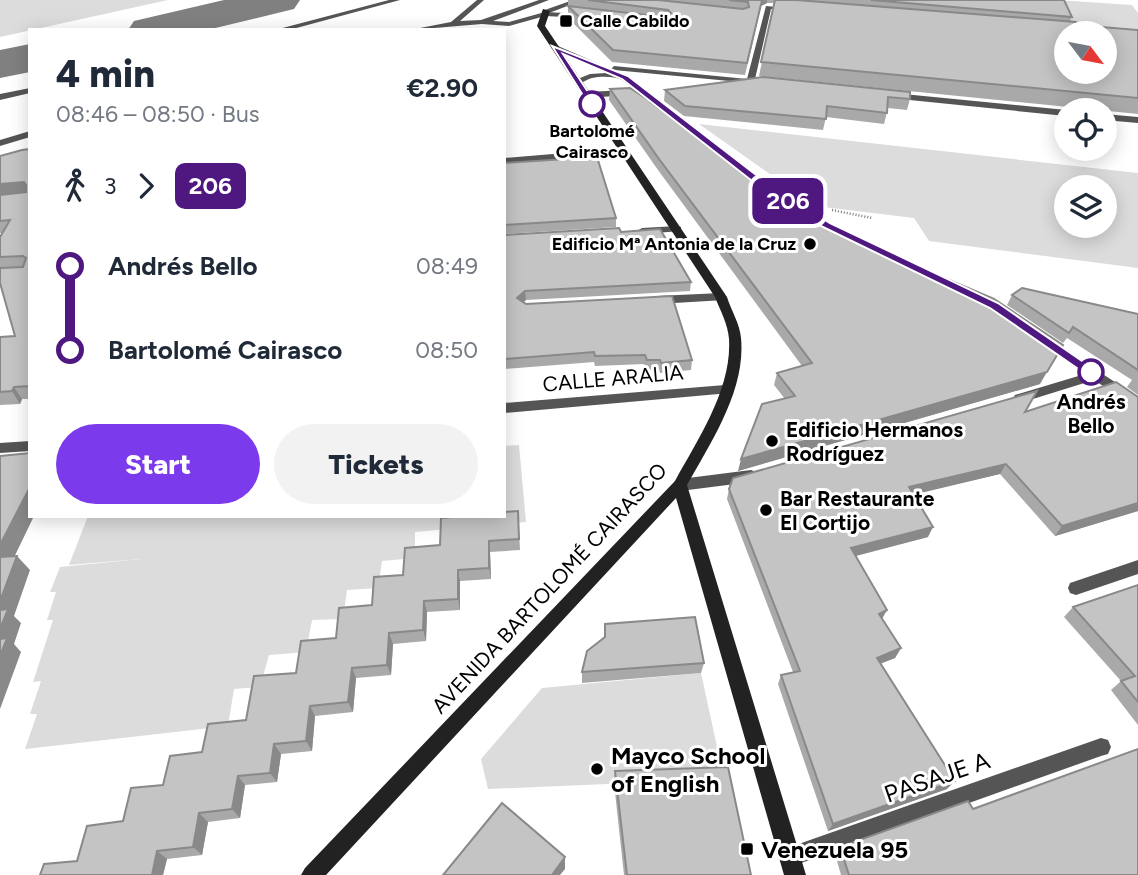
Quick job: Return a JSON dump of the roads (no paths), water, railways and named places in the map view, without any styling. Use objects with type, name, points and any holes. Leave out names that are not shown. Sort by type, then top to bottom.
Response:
[{"type":"street","points":[[287,28],[397,0]]},
{"type":"street","points":[[453,24],[481,0]]},
{"type":"street","points":[[482,22],[546,0]]},
{"type":"street","points":[[427,28],[482,22],[509,24],[581,0],[591,1]]},
{"type":"street","points":[[751,81],[768,7],[795,9]]},
{"type":"street","points":[[546,13],[596,17]]},
{"type":"street","name":"AVENIDA BARTOLOMÉ CAIRASCO","points":[[312,875],[680,485],[708,435],[734,367],[735,337],[721,297],[541,26],[546,13]]},
{"type":"street","points":[[555,48],[625,78],[734,163]]},
{"type":"street","points":[[598,66],[764,83]]},
{"type":"street","points":[[578,82],[600,75],[625,78],[642,71]]},
{"type":"street","points":[[0,97],[28,90]]},
{"type":"street","points":[[586,95],[625,94],[638,90]]},
{"type":"street","points":[[883,94],[1054,112]]},
{"type":"street","points":[[1117,118],[1138,120]]},
{"type":"street","points":[[0,143],[28,136]]},
{"type":"street","points":[[506,161],[625,151]]},
{"type":"street","points":[[754,178],[827,225]]},
{"type":"street","points":[[632,231],[677,229]]},
{"type":"street","points":[[637,301],[721,297]]},
{"type":"street","points":[[1040,337],[1138,404]]},
{"type":"street","points":[[1006,401],[1096,375]]},
{"type":"street","name":"CALLE ARALIA","points":[[506,408],[725,390]]},
{"type":"street","points":[[0,448],[28,446]]},
{"type":"street","points":[[766,471],[740,479],[680,485],[792,866]]},
{"type":"street","points":[[1076,588],[1138,567]]},
{"type":"street","name":"PASAJE A","points":[[792,866],[1101,747]]},
{"type":"place","name":"Calle Cabildo","points":[[566,21]]},
{"type":"place","name":"Bartolomé Cairasco","points":[[592,104]]},
{"type":"place","name":"Edificio Mª Antonia de la Cruz","points":[[810,244]]},
{"type":"place","name":"Andrés Bello","points":[[1091,372]]},
{"type":"place","name":"Edificio Hermanos Rodríguez","points":[[772,441]]},
{"type":"place","name":"Bar Restaurante El Cortijo","points":[[766,510]]},
{"type":"place","name":"Mayco School of English","points":[[597,769]]},
{"type":"place","name":"Venezuela 95","points":[[747,849]]}]
